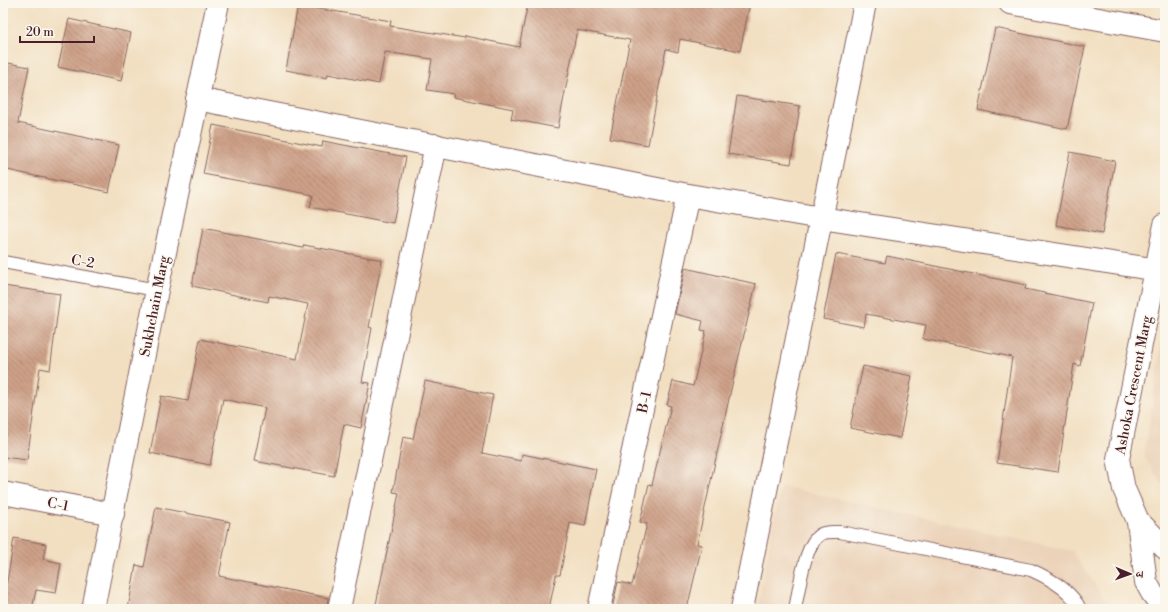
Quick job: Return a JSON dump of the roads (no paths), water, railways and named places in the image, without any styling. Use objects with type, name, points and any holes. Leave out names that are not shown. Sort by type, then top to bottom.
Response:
[{"type":"street","name":"Sukhchain Marg","points":[[94,609],[157,290],[218,3]]},
{"type":"street","points":[[742,609],[865,3]]},
{"type":"street","points":[[1010,3],[1165,31]]},
{"type":"street","points":[[197,99],[688,195],[821,218],[1160,270]]},
{"type":"street","points":[[339,609],[436,145]]},
{"type":"street","name":"B-1","points":[[599,609],[688,195]]},
{"type":"street","name":"Ashoka Crescent Marg","points":[[1160,608],[1146,582],[1138,520],[1124,489],[1118,459],[1160,270],[1165,224]]},
{"type":"street","name":"C-1","points":[[3,493],[113,514]]},
{"type":"street","points":[[1138,520],[1165,548]]},
{"type":"lane","name":"C-2","points":[[3,262],[157,290]]},
{"type":"lane","points":[[795,609],[809,548],[820,535],[833,532],[1031,570],[1046,577],[1063,590],[1080,609]]}]
